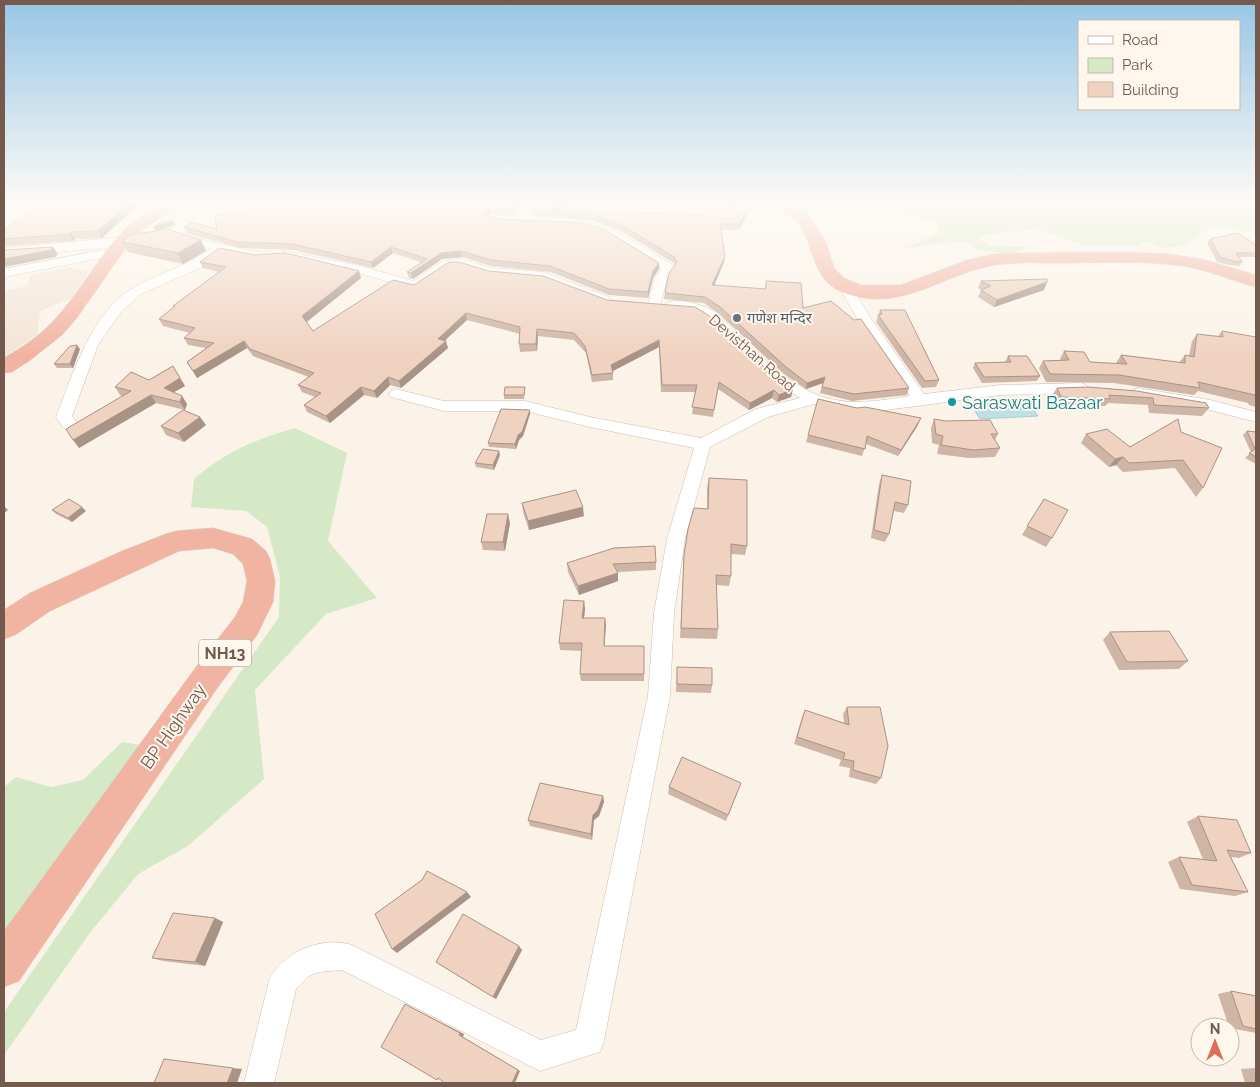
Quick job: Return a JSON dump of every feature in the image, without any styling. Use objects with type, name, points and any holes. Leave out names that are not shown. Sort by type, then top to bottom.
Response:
[{"type":"highway","points":[[4,367],[46,339],[69,315],[110,254]]},
{"type":"highway","points":[[822,254],[826,261],[825,268],[830,275],[846,288],[876,292],[902,291],[986,261],[1018,258],[1142,257],[1210,267],[1256,281]]},
{"type":"highway","name":"BP Highway","points":[[4,626],[40,602],[132,559],[176,541],[213,538],[242,546],[256,559],[261,581],[258,602],[246,626],[207,677],[4,966]]},
{"type":"street","points":[[4,273],[89,254]]},
{"type":"street","points":[[72,427],[64,417],[91,345],[116,309],[136,291],[198,264],[213,254]]},
{"type":"street","points":[[247,254],[257,256],[291,255],[364,271],[415,286],[447,264],[462,263],[490,272],[540,275],[570,285],[592,296],[616,302]]},
{"type":"street","points":[[646,254],[669,268],[661,278],[655,304]]},
{"type":"street","points":[[846,288],[862,317],[920,400]]},
{"type":"street","name":"Devisthan Road","points":[[640,303],[698,308],[713,318],[778,378],[812,400],[855,408],[970,393],[1034,389],[1096,389]]},
{"type":"street","points":[[1124,391],[1170,397],[1256,417]]},
{"type":"street","points":[[396,394],[444,406],[525,406],[590,422],[703,444],[762,413],[812,400]]},
{"type":"street","points":[[259,1083],[283,981],[299,966],[319,958],[344,956],[540,1056],[589,1041],[659,696],[664,613],[676,539],[703,444]]},
{"type":"shaded area","points":[[69,267],[89,272],[71,299],[40,311],[37,335],[4,357],[4,291],[27,286],[31,275]]},
{"type":"green space","points":[[295,428],[347,453],[328,541],[377,598],[326,614],[255,690],[264,779],[188,846],[138,874],[89,934],[4,1055],[4,1012],[279,617],[280,577],[267,527],[246,511],[191,507],[194,479],[229,454],[267,437]]},
{"type":"green space","points":[[122,742],[140,745],[25,917],[4,945],[4,787],[16,777],[51,787],[83,780]]},
{"type":"water","points":[[1027,401],[1038,416],[980,419],[971,405]]},
{"type":"building","points":[[4,254],[32,254],[4,259]]},
{"type":"building","points":[[211,254],[289,254],[359,271],[302,316],[313,331],[393,280],[414,285],[449,262],[459,262],[489,271],[543,276],[607,300],[695,307],[708,315],[773,375],[793,389],[779,395],[774,390],[750,403],[719,382],[714,410],[692,407],[697,385],[662,385],[659,340],[611,365],[613,373],[592,375],[585,346],[574,333],[537,329],[536,344],[519,344],[520,327],[466,313],[438,339],[446,341],[399,381],[388,377],[374,391],[361,387],[326,416],[304,405],[321,393],[298,385],[314,373],[250,349],[244,341],[193,371],[187,362],[214,343],[184,338],[195,328],[159,319],[175,306],[173,306],[226,267],[200,262]]},
{"type":"building","points":[[335,254],[382,254],[371,262]]},
{"type":"building","points":[[411,254],[440,254],[411,273],[407,272],[427,259]]},
{"type":"building","points":[[470,254],[644,254],[659,263],[653,271],[648,292],[609,289],[550,266],[490,260]]},
{"type":"building","points":[[669,254],[725,254],[712,285],[766,289],[766,281],[801,283],[803,308],[831,301],[854,320],[861,319],[909,388],[854,394],[822,387],[825,377],[807,383],[786,367],[720,307],[705,297],[665,293],[669,273],[677,262]]},
{"type":"building","points":[[1218,254],[1236,254],[1242,262],[1233,261],[1220,257]]},
{"type":"building","points":[[1047,279],[1047,282],[997,300],[981,290],[991,286],[981,281]]},
{"type":"building","points":[[880,310],[905,310],[939,380],[925,381],[878,315],[882,314]]},
{"type":"building","points":[[1222,331],[1256,337],[1256,398],[1255,395],[1198,382],[1200,388],[1119,375],[1050,374],[1043,361],[1069,360],[1064,351],[1084,352],[1090,362],[1127,364],[1121,355],[1185,363],[1185,355],[1194,357],[1197,334],[1223,337]]},
{"type":"building","points":[[77,345],[70,364],[54,364],[70,346]]},
{"type":"building","points":[[1008,356],[1027,356],[1040,376],[984,377],[975,363],[1011,362]]},
{"type":"building","points":[[173,366],[180,378],[164,388],[182,396],[180,402],[151,395],[73,440],[66,429],[131,391],[115,387],[131,372],[149,380]]},
{"type":"building","points":[[505,387],[525,387],[524,395],[504,395]]},
{"type":"building","points":[[1088,387],[1137,391],[1206,403],[1209,408],[1154,405],[1153,398],[1109,395],[1110,399],[1061,397],[1057,388]]},
{"type":"building","points":[[818,399],[857,408],[865,407],[921,418],[901,450],[867,436],[865,449],[808,435]]},
{"type":"building","points":[[501,409],[530,410],[522,432],[518,435],[515,444],[488,443]]},
{"type":"building","points":[[183,410],[200,417],[178,433],[161,426]]},
{"type":"building","points":[[934,419],[946,421],[990,420],[998,434],[991,434],[1000,448],[973,450],[941,445],[943,436],[936,434]]},
{"type":"building","points":[[1178,419],[1181,432],[1222,448],[1203,488],[1183,460],[1129,463],[1123,457],[1115,459],[1086,434],[1107,429],[1130,447]]},
{"type":"building","points":[[1247,431],[1256,432],[1256,457],[1249,453],[1255,449]]},
{"type":"building","points":[[483,449],[499,451],[493,465],[475,463]]},
{"type":"building","points":[[882,475],[911,481],[908,505],[895,502],[889,534],[874,530]]},
{"type":"building","points":[[709,478],[747,480],[747,546],[731,544],[731,576],[716,575],[718,629],[681,628],[684,555],[688,529],[694,508],[708,509]]},
{"type":"building","points":[[576,490],[583,507],[528,521],[522,503]]},
{"type":"building","points":[[69,499],[82,507],[68,518],[52,510]]},
{"type":"building","points":[[1044,499],[1068,510],[1052,538],[1027,526]]},
{"type":"building","points":[[487,514],[508,514],[503,542],[481,542]]},
{"type":"building","points":[[655,546],[656,562],[613,564],[618,573],[578,586],[567,563],[614,548]]},
{"type":"building","points":[[564,600],[584,601],[582,618],[605,618],[604,646],[644,646],[644,674],[580,674],[582,643],[559,643]]},
{"type":"building","points":[[1169,631],[1188,661],[1127,662],[1110,632]]},
{"type":"building","points":[[677,667],[712,668],[712,685],[677,684]]},
{"type":"building","points":[[847,707],[880,707],[888,746],[881,778],[853,770],[854,761],[843,759],[845,753],[797,737],[805,710],[849,725]]},
{"type":"building","points":[[682,757],[741,783],[728,815],[669,787]]},
{"type":"building","points":[[540,783],[603,796],[598,810],[593,815],[591,834],[528,820]]},
{"type":"building","points":[[1198,816],[1237,820],[1251,853],[1227,850],[1248,892],[1192,885],[1179,857],[1217,861]]},
{"type":"building","points":[[427,871],[467,892],[392,949],[375,914],[422,880]]},
{"type":"building","points":[[173,913],[215,918],[195,962],[152,958]]},
{"type":"building","points":[[463,914],[519,946],[493,997],[436,962]]},
{"type":"building","points":[[1231,991],[1256,996],[1256,1029],[1243,1026]]},
{"type":"building","points":[[405,1004],[460,1033],[459,1035],[518,1070],[512,1083],[445,1083],[381,1047]]},
{"type":"building","points":[[164,1059],[233,1068],[227,1083],[154,1083]]},
{"type":"place","name":"गणेश मन्दिर","points":[[737,318]]},
{"type":"place","name":"Saraswati Bazaar","points":[[952,402]]}]
